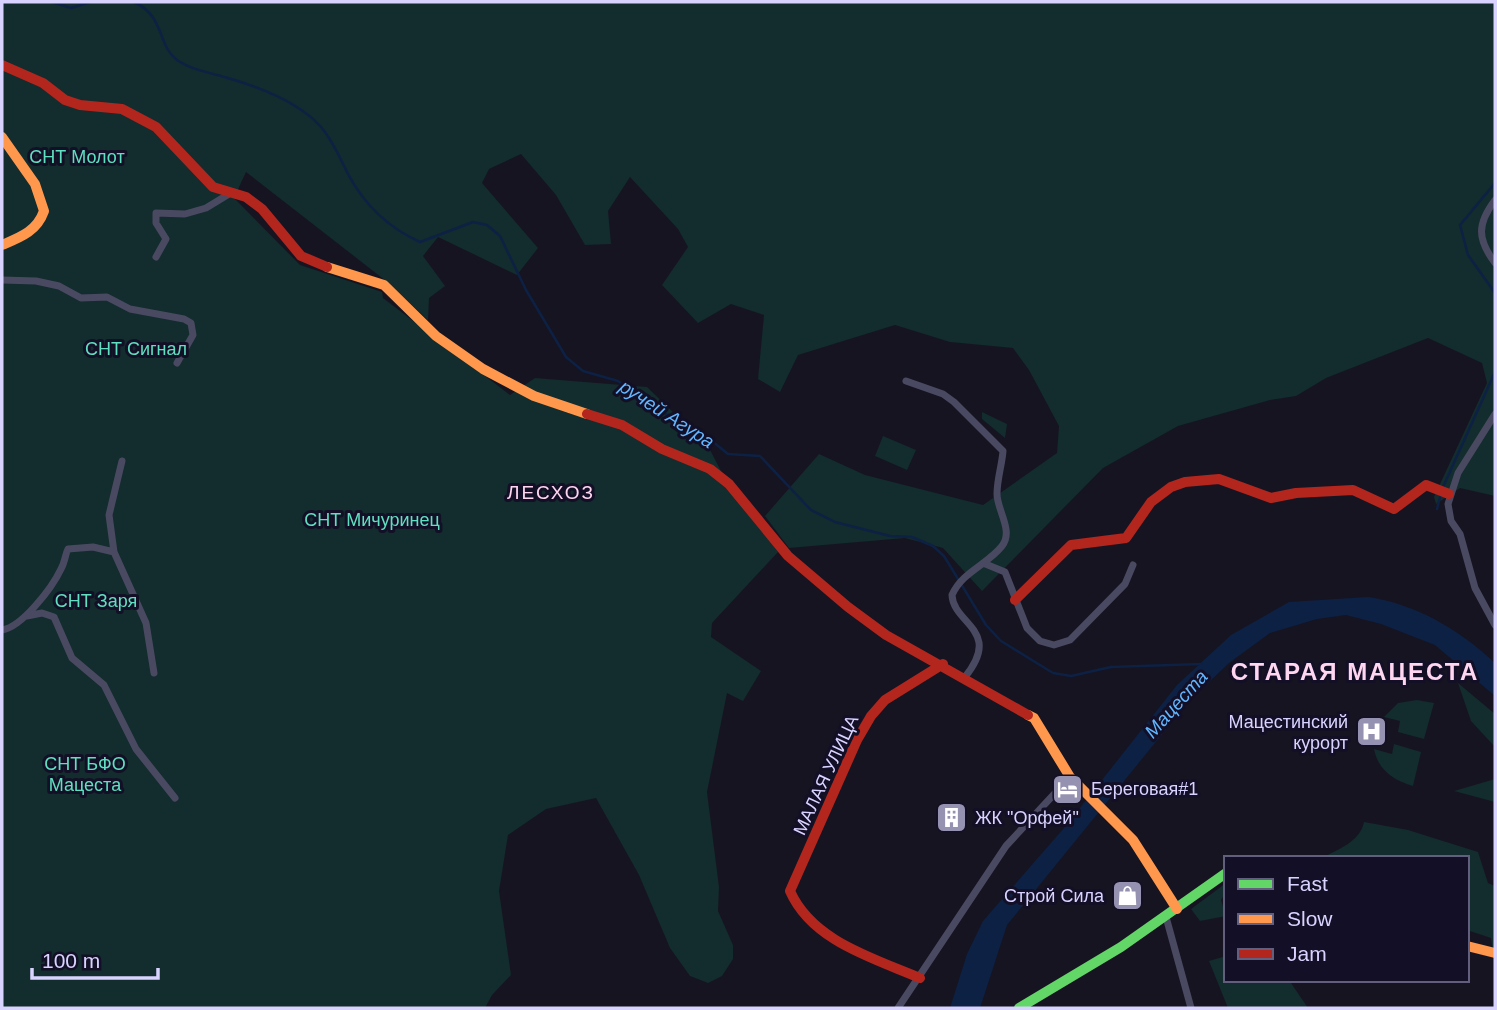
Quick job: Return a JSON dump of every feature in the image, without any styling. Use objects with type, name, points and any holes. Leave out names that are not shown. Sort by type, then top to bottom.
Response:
[{"type":"street","points":[[2,65],[43,83],[65,100],[80,105],[122,109],[156,127],[213,187],[246,197],[262,209],[301,256],[310,262],[384,285],[436,336],[483,369],[545,400],[622,425],[662,449],[710,469],[729,484],[788,556],[819,584],[886,635],[943,664],[1034,718],[1070,777],[1119,824],[1140,850],[1177,909]]},
{"type":"street","points":[[2,137],[22,169],[40,188],[44,215],[32,233],[2,245]]},
{"type":"street","points":[[156,257],[166,239],[156,223],[156,213],[185,214],[206,208],[229,194]]},
{"type":"street","points":[[1495,200],[1483,216],[1479,228],[1483,245],[1495,263]]},
{"type":"street","points":[[2,279],[36,281],[59,286],[81,298],[107,297],[130,309],[184,319],[194,329],[177,363]]},
{"type":"street","points":[[906,381],[943,394],[954,401],[1003,451],[997,496],[1007,532],[1002,546],[965,576],[956,587],[952,599],[972,627],[978,643],[977,658],[965,677]]},
{"type":"street","points":[[1495,414],[1458,473],[1449,494],[1451,521],[1460,534],[1475,588],[1495,625]]},
{"type":"street","points":[[122,461],[109,515],[114,552],[146,623],[154,673]]},
{"type":"street","points":[[1015,600],[1067,548],[1083,541],[1126,538],[1151,502],[1171,487],[1185,482],[1219,480],[1271,498],[1296,493],[1353,490],[1394,509],[1426,485],[1432,485],[1449,494]]},
{"type":"street","points":[[2,630],[12,629],[27,616],[53,584],[68,548],[93,547],[114,552]]},
{"type":"street","points":[[983,563],[1005,572],[1032,635],[1046,644],[1062,644],[1070,640],[1125,584],[1133,565]]},
{"type":"street","points":[[27,616],[42,612],[54,617],[72,658],[104,685],[136,749],[175,798]]},
{"type":"street","name":"МАЛАЯ УЛИЦА","points":[[920,978],[826,934],[800,914],[790,891],[857,740],[870,718],[891,696],[925,679],[943,664]]},
{"type":"street","points":[[898,1008],[1006,846],[1070,777]]},
{"type":"street","points":[[1018,1008],[1166,917],[1224,874]]},
{"type":"street","points":[[1166,917],[1191,1008]]},
{"type":"street","points":[[1469,946],[1495,953]]},
{"type":"green space","points":[[2,2],[1495,2],[1495,496],[1460,488],[1436,504],[1434,497],[1487,383],[1482,363],[1428,338],[1326,378],[1296,396],[1270,400],[1178,426],[1103,468],[982,591],[943,548],[905,538],[789,548],[765,516],[819,454],[865,475],[983,505],[1057,453],[1059,426],[1029,370],[1013,348],[950,342],[895,325],[798,355],[780,392],[758,379],[764,315],[731,304],[698,323],[662,285],[688,247],[678,229],[630,177],[608,211],[611,244],[585,245],[556,195],[521,154],[489,169],[482,183],[538,248],[517,275],[438,237],[423,256],[445,286],[429,298],[428,320],[386,281],[246,172],[234,198],[300,265],[382,292],[383,298],[510,395],[535,378],[647,387],[708,446],[722,473],[778,552],[712,623],[711,637],[761,671],[743,701],[727,693],[707,792],[719,887],[718,911],[733,945],[733,959],[722,976],[708,983],[690,976],[670,948],[639,875],[596,798],[546,809],[508,835],[499,891],[511,975],[492,995],[485,1008],[2,1008]]},
{"type":"green space","points":[[982,412],[1007,424],[1005,438],[982,419]]},
{"type":"green space","points":[[883,436],[916,450],[907,470],[875,456]]},
{"type":"green space","points":[[1458,683],[1495,714],[1495,747],[1471,721]]},
{"type":"green space","points":[[1417,700],[1434,703],[1424,739],[1398,732],[1400,721],[1384,717],[1398,703]]},
{"type":"green space","points":[[1394,744],[1421,752],[1413,786],[1399,781],[1379,763],[1374,749],[1392,754]]},
{"type":"green space","points":[[1495,779],[1495,802],[1454,791]]},
{"type":"green space","points":[[1364,822],[1408,830],[1478,852],[1488,883],[1495,886],[1495,967],[1491,938],[1469,931],[1469,856],[1326,856],[1353,840]]},
{"type":"green space","points":[[1224,884],[1221,900],[1224,916],[1200,921],[1191,909]]},
{"type":"green space","points":[[1224,957],[1224,982],[1290,982],[1308,1008],[1228,1008],[1209,961]]},
{"type":"water","name":"Мацеста","points":[[1368,597],[1386,600],[1420,612],[1467,640],[1495,663],[1495,696],[1435,645],[1381,624],[1346,615],[1317,619],[1270,633],[1229,663],[1189,701],[1007,925],[980,1008],[950,1008],[967,954],[983,921],[1064,828],[1177,685],[1231,635],[1289,602]]},
{"type":"waterway","name":"ручей Агура","points":[[52,2],[71,8],[91,2]]},
{"type":"waterway","name":"ручей Агура","points":[[134,2],[151,15],[166,47],[177,60],[195,69],[265,91],[312,118],[329,138],[362,195],[378,214],[398,230],[420,242],[473,222],[487,225],[500,236],[526,290],[566,357],[583,371],[618,381],[687,428],[701,432],[728,454],[760,456],[811,510],[835,522],[890,536],[912,537],[933,546],[944,556],[986,625],[1001,641],[1053,673],[1071,676],[1111,667],[1201,664]]},
{"type":"waterway","points":[[1495,183],[1460,225],[1468,255],[1495,293]]},
{"type":"waterway","points":[[1443,487],[1495,372]]},
{"type":"waterway","points":[[1437,509],[1441,493]]},
{"type":"traffic: fast","points":[[1019,1008],[1121,947],[1224,874]]},
{"type":"traffic: slow","points":[[2,137],[35,184],[44,211],[33,228],[2,245]]},
{"type":"traffic: slow","points":[[327,267],[384,285],[436,336],[483,369],[534,396],[587,414]]},
{"type":"traffic: slow","points":[[1028,715],[1034,718],[1070,777],[1133,840],[1177,909]]},
{"type":"traffic: slow","points":[[1469,946],[1495,953]]},
{"type":"traffic: jam","points":[[2,65],[43,83],[65,100],[80,105],[122,109],[156,127],[213,187],[246,197],[262,209],[301,256],[327,267]]},
{"type":"traffic: jam","points":[[587,414],[622,425],[662,449],[710,469],[729,484],[788,556],[848,607],[886,635],[1028,715]]},
{"type":"traffic: jam","points":[[1015,600],[1071,545],[1126,538],[1151,502],[1171,487],[1185,482],[1219,479],[1271,498],[1296,493],[1353,490],[1394,509],[1426,485],[1449,494]]},
{"type":"traffic: jam","points":[[920,978],[864,955],[828,935],[800,908],[790,891],[857,740],[871,716],[885,700],[943,664]]},
{"type":"place","name":"Мацестинский курорт","points":[[1371,732]]},
{"type":"place","name":"Береговая#1","points":[[1068,789]]},
{"type":"place","name":"ЖК \"Орфей\"","points":[[952,818]]},
{"type":"place","name":"Строй Сила","points":[[1127,896]]},
{"type":"district","name":"ЛЕСХОЗ","points":[[551,492]]},
{"type":"district","name":"СТАРАЯ МАЦЕСТА","points":[[1355,671]]},
{"type":"park label","name":"СНТ Молот","points":[[77,157]]},
{"type":"park label","name":"СНТ Сигнал","points":[[136,349]]},
{"type":"park label","name":"СНТ Мичуринец","points":[[372,520]]},
{"type":"park label","name":"СНТ Заря","points":[[96,601]]},
{"type":"park label","name":"СНТ БФО Мацеста","points":[[85,774]]}]
